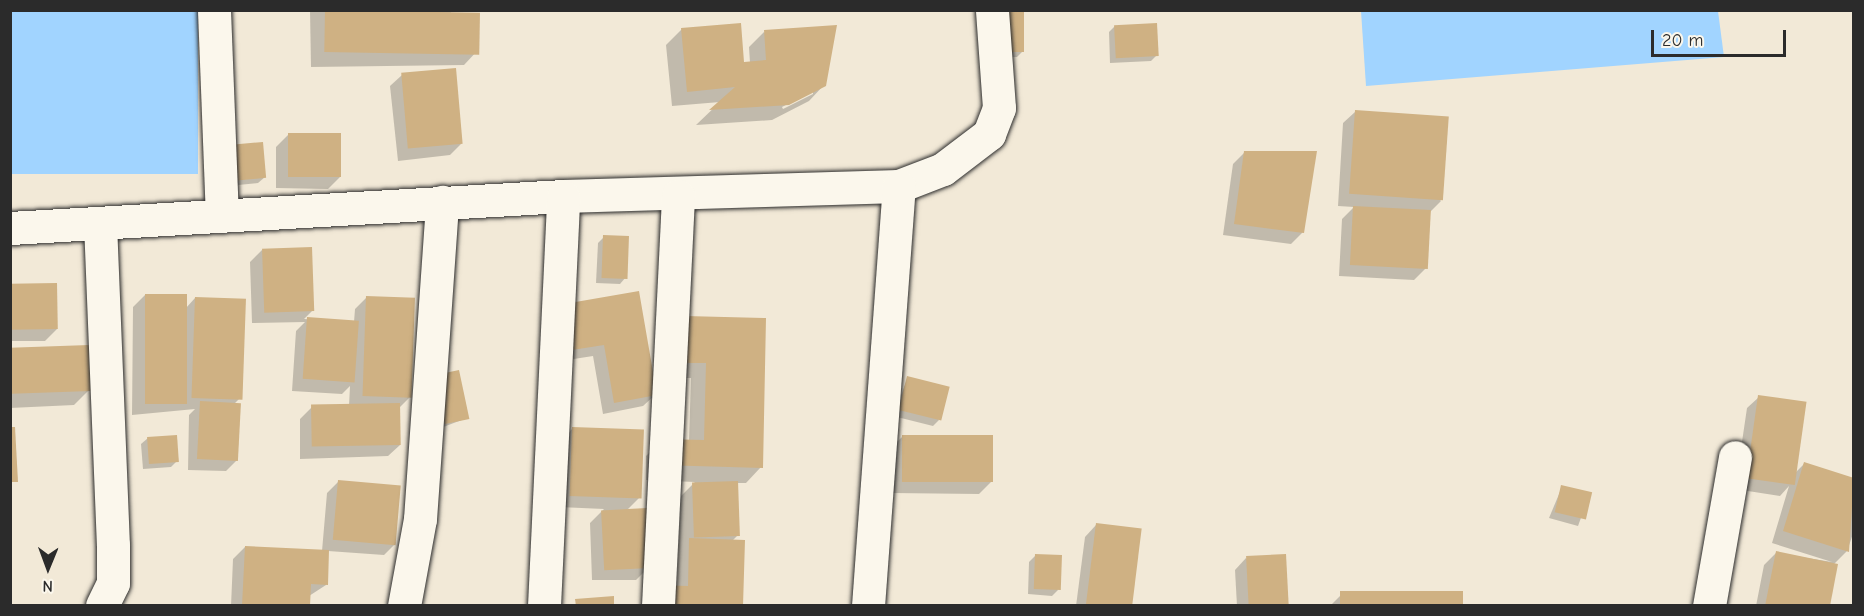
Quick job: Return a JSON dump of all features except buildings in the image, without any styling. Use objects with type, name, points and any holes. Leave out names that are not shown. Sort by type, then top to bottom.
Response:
[{"type":"street","points":[[214,10],[222,216]]},
{"type":"street","points":[[10,228],[563,196],[678,195],[899,186],[943,169],[989,134],[999,108],[992,10]]},
{"type":"street","points":[[868,606],[899,186]]},
{"type":"street","points":[[658,606],[678,195]]},
{"type":"street","points":[[544,606],[563,196]]},
{"type":"street","points":[[404,606],[420,519],[442,202]]},
{"type":"street","points":[[100,223],[113,545],[113,583],[102,606]]},
{"type":"street","points":[[1709,606],[1735,457]]},
{"type":"water","points":[[10,11],[198,11],[198,174],[10,174]]},
{"type":"water","points":[[1361,11],[1718,11],[1724,57],[1366,86]]}]
